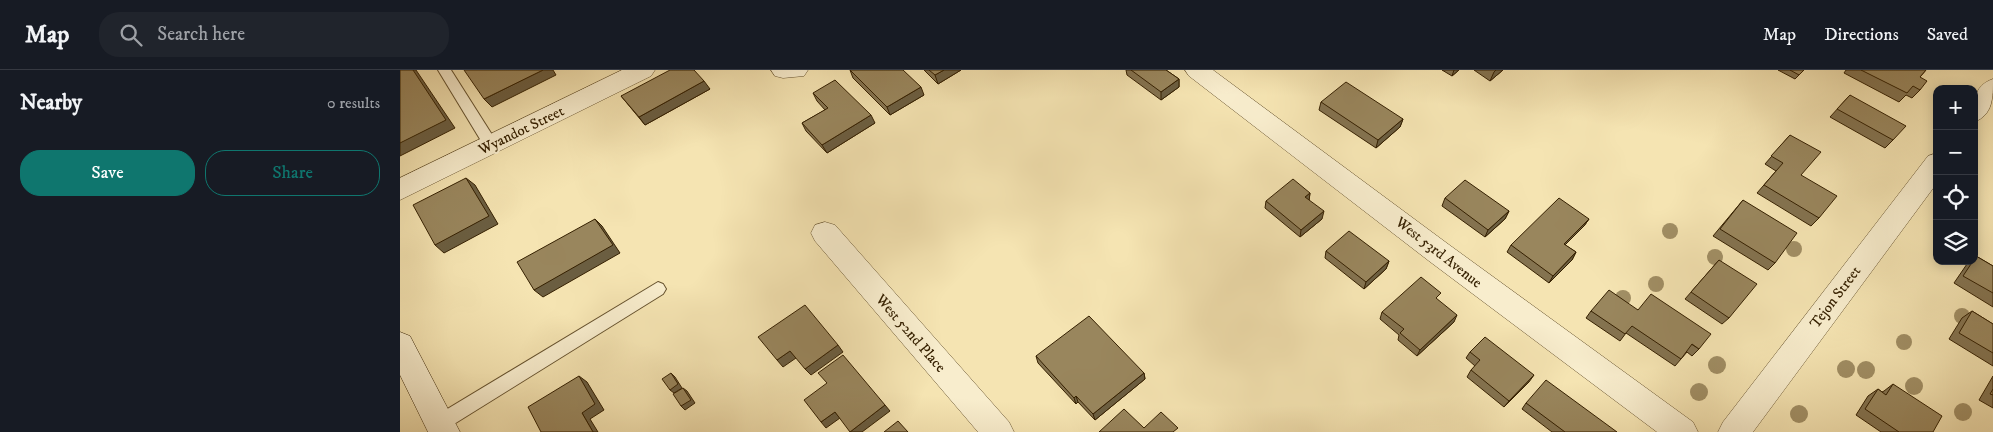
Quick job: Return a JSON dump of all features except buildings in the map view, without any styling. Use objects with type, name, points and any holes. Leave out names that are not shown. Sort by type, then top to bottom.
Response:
[{"type":"street","name":"Wyandot Street","points":[[400,190],[643,70]]},
{"type":"street","points":[[782,70],[796,70]]},
{"type":"street","name":"West 53rd Avenue","points":[[1198,70],[1304,152],[1396,219],[1452,264],[1682,432]]},
{"type":"street","points":[[1978,108],[1993,88]]},
{"type":"street","name":"Tejon Street","points":[[1734,432],[1933,167]]},
{"type":"street","name":"West 52nd Place","points":[[825,233],[998,432]]},
{"type":"street","points":[[400,345],[436,429]]},
{"type":"lane","points":[[444,70],[490,145]]},
{"type":"lane","points":[[436,429],[658,289]]}]
